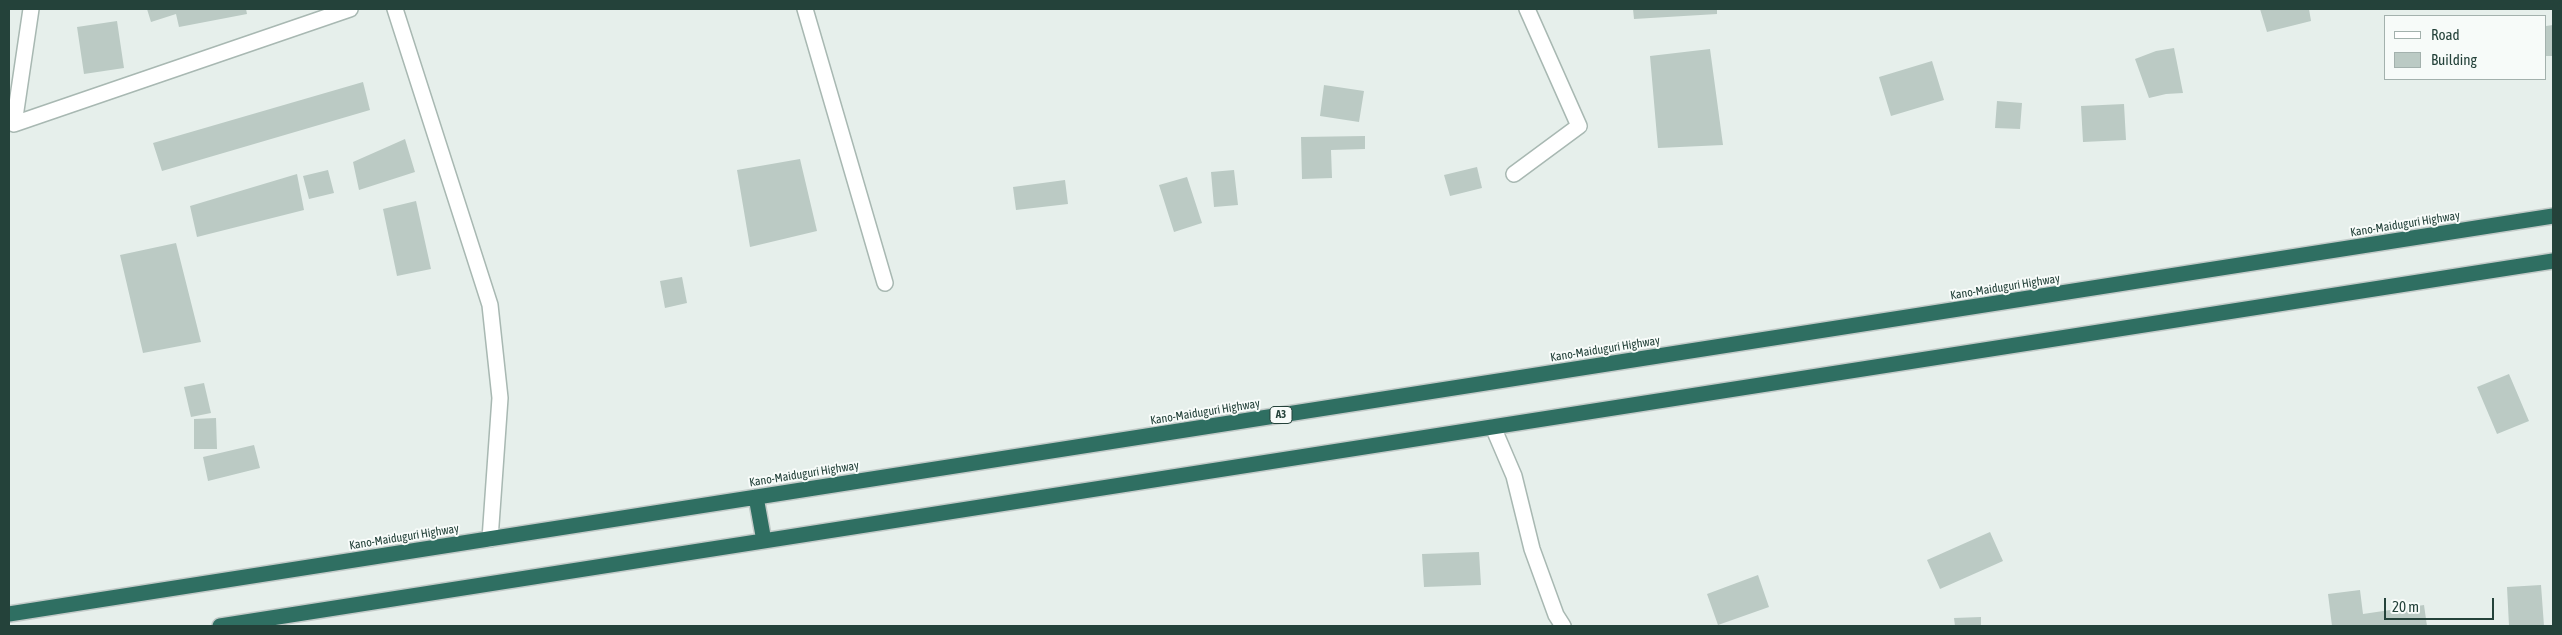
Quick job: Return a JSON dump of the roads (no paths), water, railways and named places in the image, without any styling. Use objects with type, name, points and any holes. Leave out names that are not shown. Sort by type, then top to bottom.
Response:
[{"type":"highway","name":"Kano-Maiduguri Highway","points":[[9,614],[2553,216]]},
{"type":"highway","points":[[220,626],[2553,260]]},
{"type":"highway","points":[[756,497],[764,541]]},
{"type":"street","points":[[31,9],[14,124],[350,9]]},
{"type":"street","points":[[394,9],[490,305],[500,398],[490,539]]},
{"type":"street","points":[[804,9],[885,283]]},
{"type":"street","points":[[1514,174],[1579,126],[1527,9]]},
{"type":"street","points":[[1493,427],[1514,476],[1532,548],[1556,616],[1563,626]]}]
